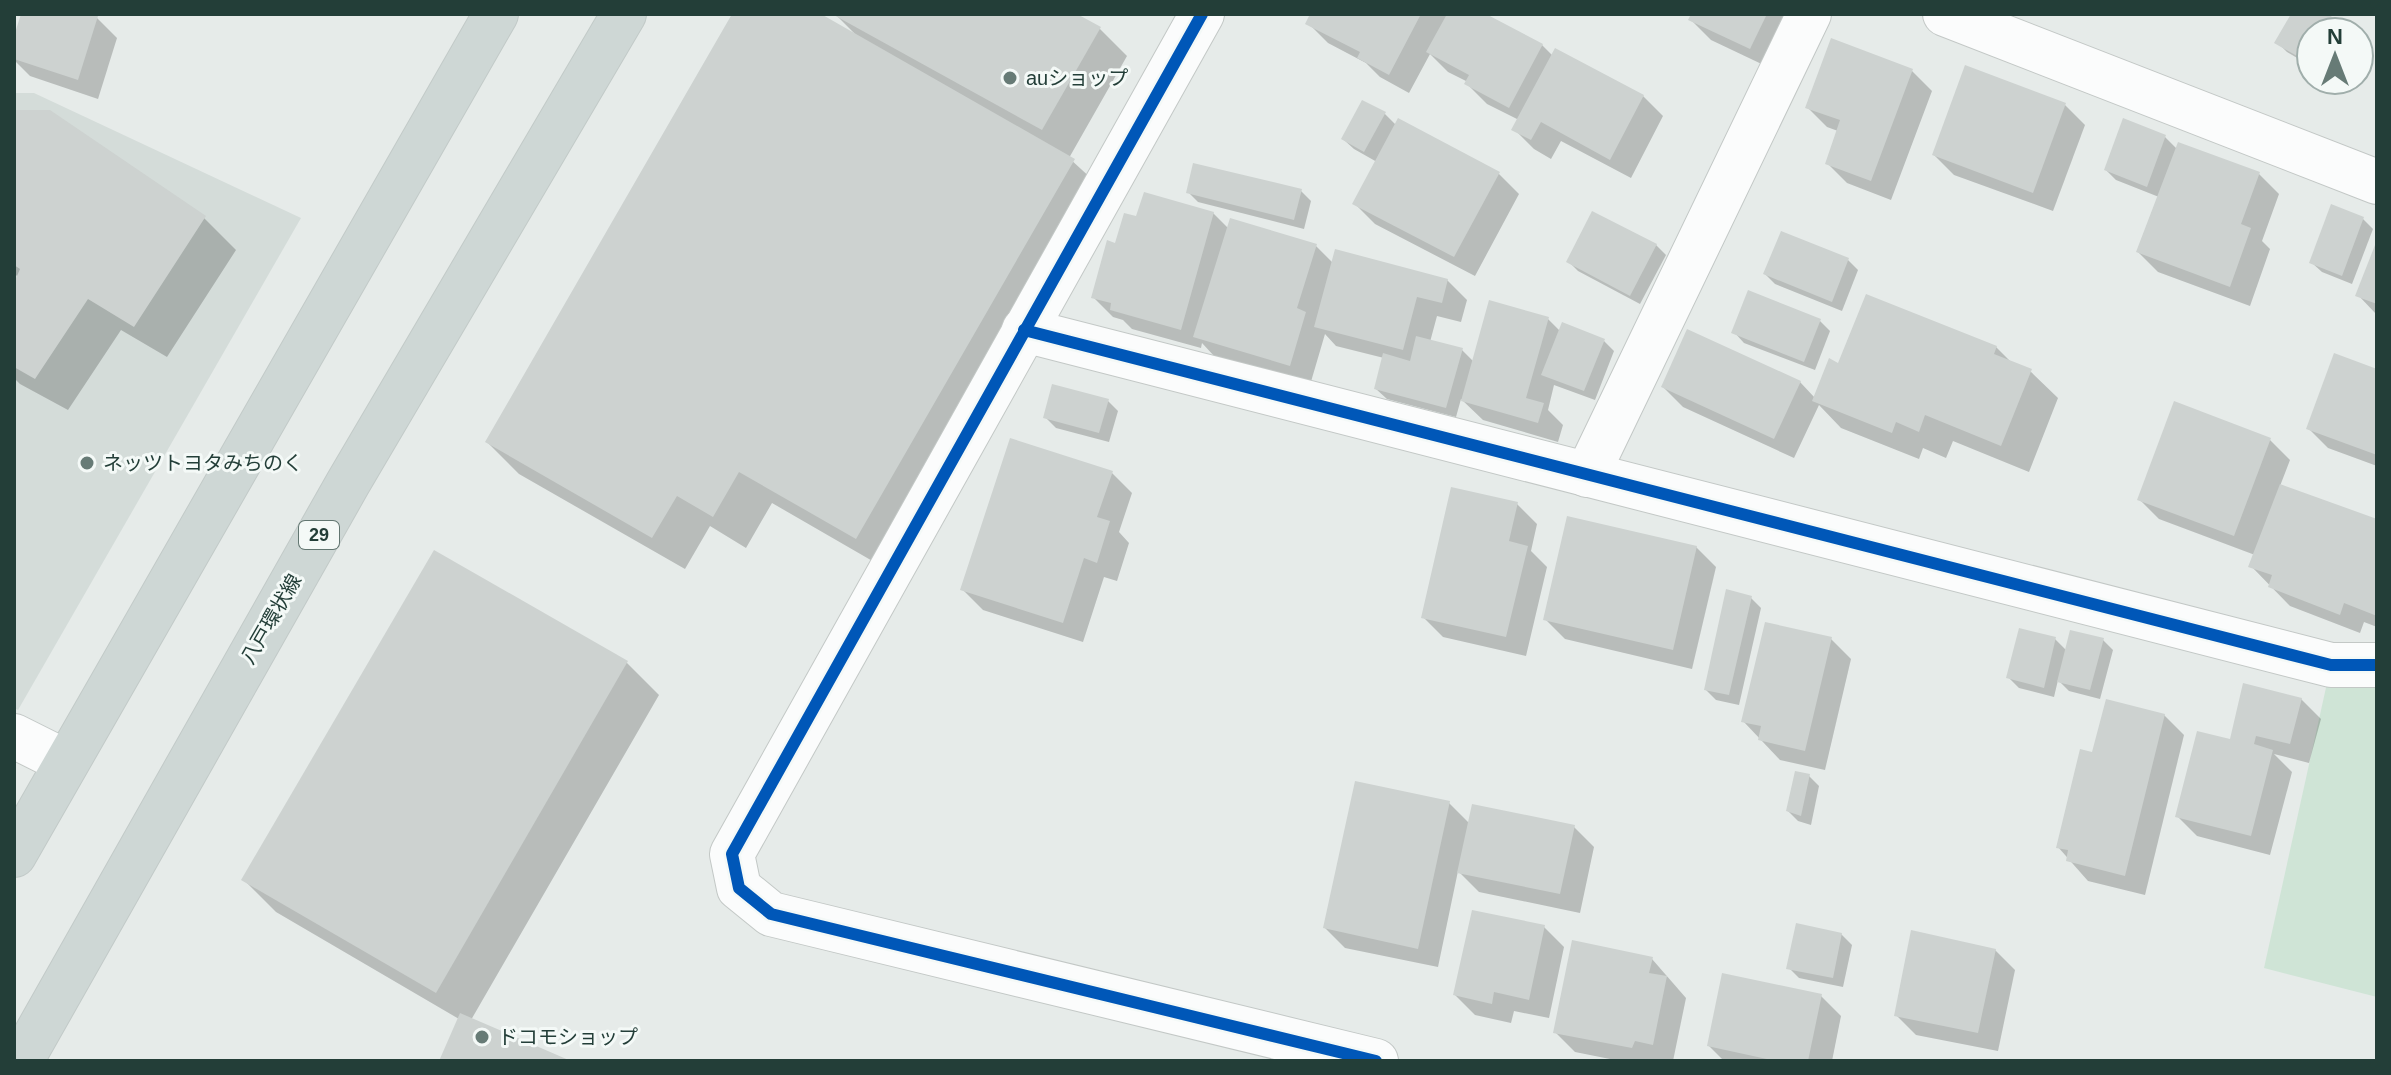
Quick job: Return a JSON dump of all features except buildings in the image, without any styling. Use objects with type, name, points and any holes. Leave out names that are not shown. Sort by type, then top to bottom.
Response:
[{"type":"main road","points":[[14,855],[496,14]]},
{"type":"main road","name":"八戸環状線","points":[[21,1061],[348,483],[624,14]]},
{"type":"street","points":[[1202,14],[732,854],[739,888],[771,914],[1376,1061]]},
{"type":"street","points":[[1587,475],[1809,14]]},
{"type":"street","points":[[1945,14],[2377,182]]},
{"type":"street","points":[[1024,330],[2331,665],[2377,665]]},
{"type":"street","points":[[14,736],[66,762]]},
{"type":"shaded area","name":"ネッツトヨタみちのく","points":[[14,93],[34,93],[301,218],[18,710],[14,708]]},
{"type":"green space","points":[[2331,665],[2377,665],[2377,997],[2264,968]]},
{"type":"cycle path","points":[[1202,14],[732,854],[739,888],[771,914],[1376,1061]]},
{"type":"cycle path","points":[[1024,330],[2331,665],[2377,665]]},
{"type":"place","name":"auショップ","points":[[1010,78]]},
{"type":"place","name":"ネッツトヨタみちのく","points":[[87,463]]},
{"type":"place","name":"ドコモショップ","points":[[482,1037]]}]
